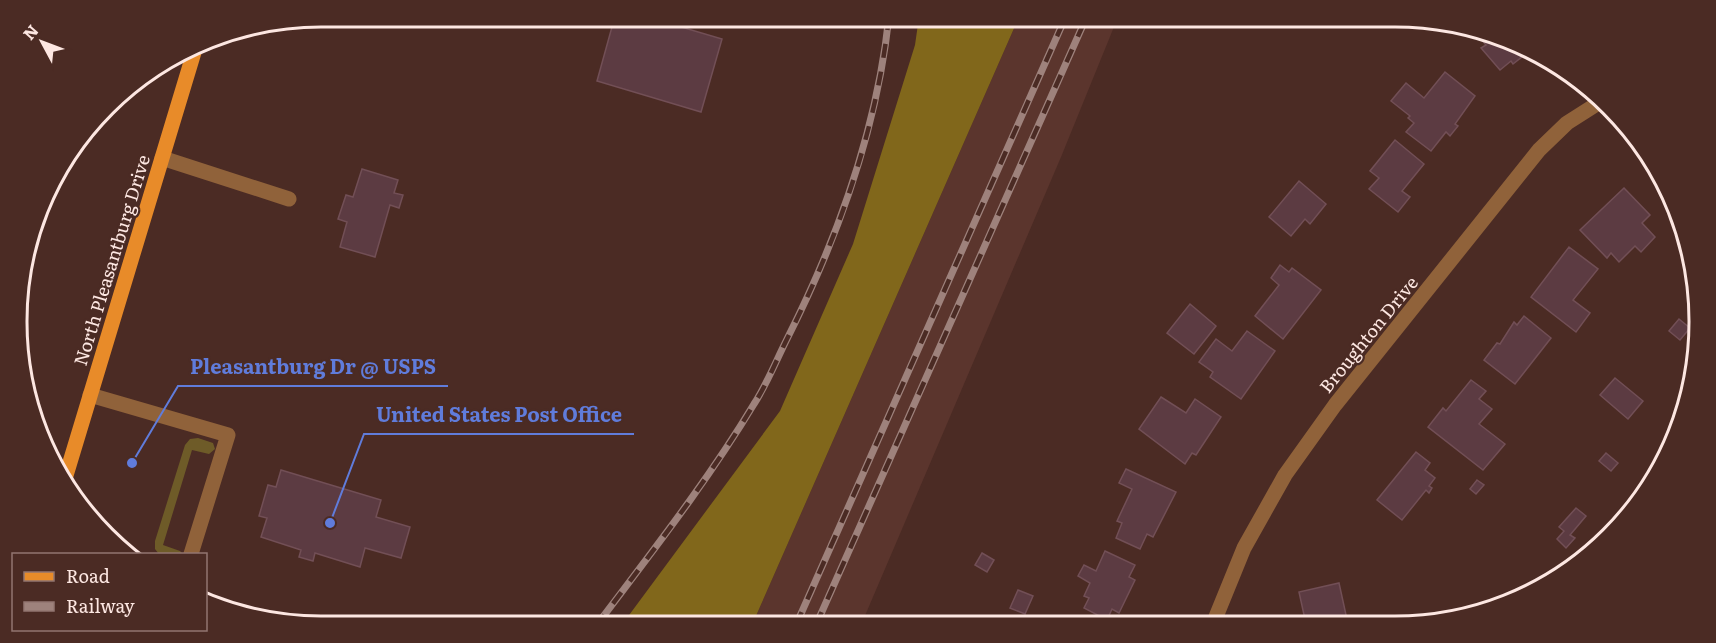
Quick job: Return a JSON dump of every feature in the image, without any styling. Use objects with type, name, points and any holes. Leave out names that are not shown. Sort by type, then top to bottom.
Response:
[{"type":"main road","name":"North Pleasantburg Drive","points":[[67,471],[193,56]]},
{"type":"street","name":"Broughton Drive","points":[[1216,616],[1244,548],[1285,475],[1335,405],[1539,150],[1567,123],[1595,105]]},
{"type":"street","points":[[162,158],[289,199]]},
{"type":"street","points":[[90,395],[228,435],[192,553]]},
{"type":"shaded area","points":[[918,27],[1015,27],[756,616],[628,616],[780,411],[853,244],[915,45]]},
{"type":"shaded area","points":[[1015,27],[1114,27],[1061,157],[865,616],[756,616]]},
{"type":"shaded area","points":[[198,438],[213,443],[215,449],[209,454],[192,450],[163,545],[182,553],[158,553],[155,549],[155,541],[185,445],[190,439]]},
{"type":"building","points":[[612,27],[681,27],[722,39],[701,112],[597,81]]},
{"type":"building","points":[[1483,41],[1523,56],[1513,64],[1511,61],[1500,70],[1481,48],[1486,45]]},
{"type":"building","points":[[1445,72],[1475,96],[1455,124],[1458,126],[1450,136],[1446,132],[1431,151],[1406,132],[1414,123],[1408,118],[1410,116],[1391,101],[1406,83],[1424,98]]},
{"type":"building","points":[[1395,140],[1424,164],[1402,191],[1410,197],[1398,212],[1369,189],[1379,178],[1370,171]]},
{"type":"building","points":[[362,169],[398,180],[394,193],[403,195],[399,208],[390,205],[375,257],[340,247],[347,222],[338,219],[346,195],[353,197]]},
{"type":"building","points":[[1299,181],[1326,204],[1310,224],[1305,219],[1291,236],[1269,217]]},
{"type":"building","points":[[1624,188],[1650,215],[1642,223],[1655,237],[1641,252],[1635,246],[1619,262],[1611,253],[1607,258],[1580,230]]},
{"type":"building","points":[[1569,247],[1598,269],[1573,300],[1590,313],[1576,332],[1531,297]]},
{"type":"building","points":[[1280,265],[1289,272],[1292,268],[1321,290],[1283,339],[1255,316],[1279,285],[1271,278]]},
{"type":"building","points":[[1190,304],[1216,326],[1194,354],[1167,333]]},
{"type":"building","points":[[1524,316],[1551,338],[1515,384],[1484,360],[1497,343],[1500,344],[1514,322],[1517,325]]},
{"type":"building","points":[[1679,319],[1689,327],[1680,340],[1669,331]]},
{"type":"building","points":[[1247,331],[1275,351],[1241,399],[1210,377],[1213,372],[1199,362],[1216,339],[1232,351]]},
{"type":"building","points":[[1615,378],[1643,401],[1628,419],[1600,395]]},
{"type":"building","points":[[1471,380],[1486,391],[1479,399],[1492,409],[1479,424],[1505,444],[1483,470],[1428,427],[1443,408],[1446,411]]},
{"type":"building","points":[[1161,397],[1186,413],[1195,399],[1221,417],[1196,455],[1192,453],[1185,464],[1139,429]]},
{"type":"building","points":[[1416,452],[1430,463],[1425,470],[1435,478],[1429,486],[1432,488],[1429,493],[1426,490],[1402,520],[1377,500]]},
{"type":"building","points":[[1606,453],[1618,463],[1611,471],[1599,461]]},
{"type":"building","points":[[1126,469],[1176,492],[1153,537],[1147,534],[1140,549],[1116,538],[1122,523],[1117,521],[1132,489],[1119,483]]},
{"type":"building","points":[[281,470],[381,500],[376,517],[410,527],[401,558],[365,548],[360,567],[315,553],[313,561],[299,557],[301,550],[261,537],[267,518],[259,516],[268,485],[276,487]]},
{"type":"building","points":[[1477,480],[1484,485],[1476,494],[1470,489]]},
{"type":"building","points":[[1576,508],[1586,516],[1570,535],[1575,538],[1566,548],[1557,539],[1564,531],[1559,527]]},
{"type":"building","points":[[1105,551],[1135,565],[1129,577],[1135,580],[1119,613],[1112,609],[1109,616],[1099,616],[1084,608],[1089,598],[1084,596],[1090,583],[1078,576],[1084,565],[1096,571]]},
{"type":"building","points":[[982,553],[994,560],[987,572],[975,565]]},
{"type":"building","points":[[1339,583],[1346,616],[1304,616],[1299,592]]},
{"type":"building","points":[[1018,590],[1033,596],[1025,614],[1010,608]]},
{"type":"railway","points":[[604,616],[678,517],[736,433],[759,396],[806,301],[839,222],[865,142],[887,27]]},
{"type":"railway","points":[[800,616],[1061,27]]},
{"type":"railway","points":[[820,616],[1082,27]]},
{"type":"place","name":"Pleasantburg Dr @ USPS","points":[[132,463]]},
{"type":"place","name":"United States Post Office","points":[[330,523]]}]
